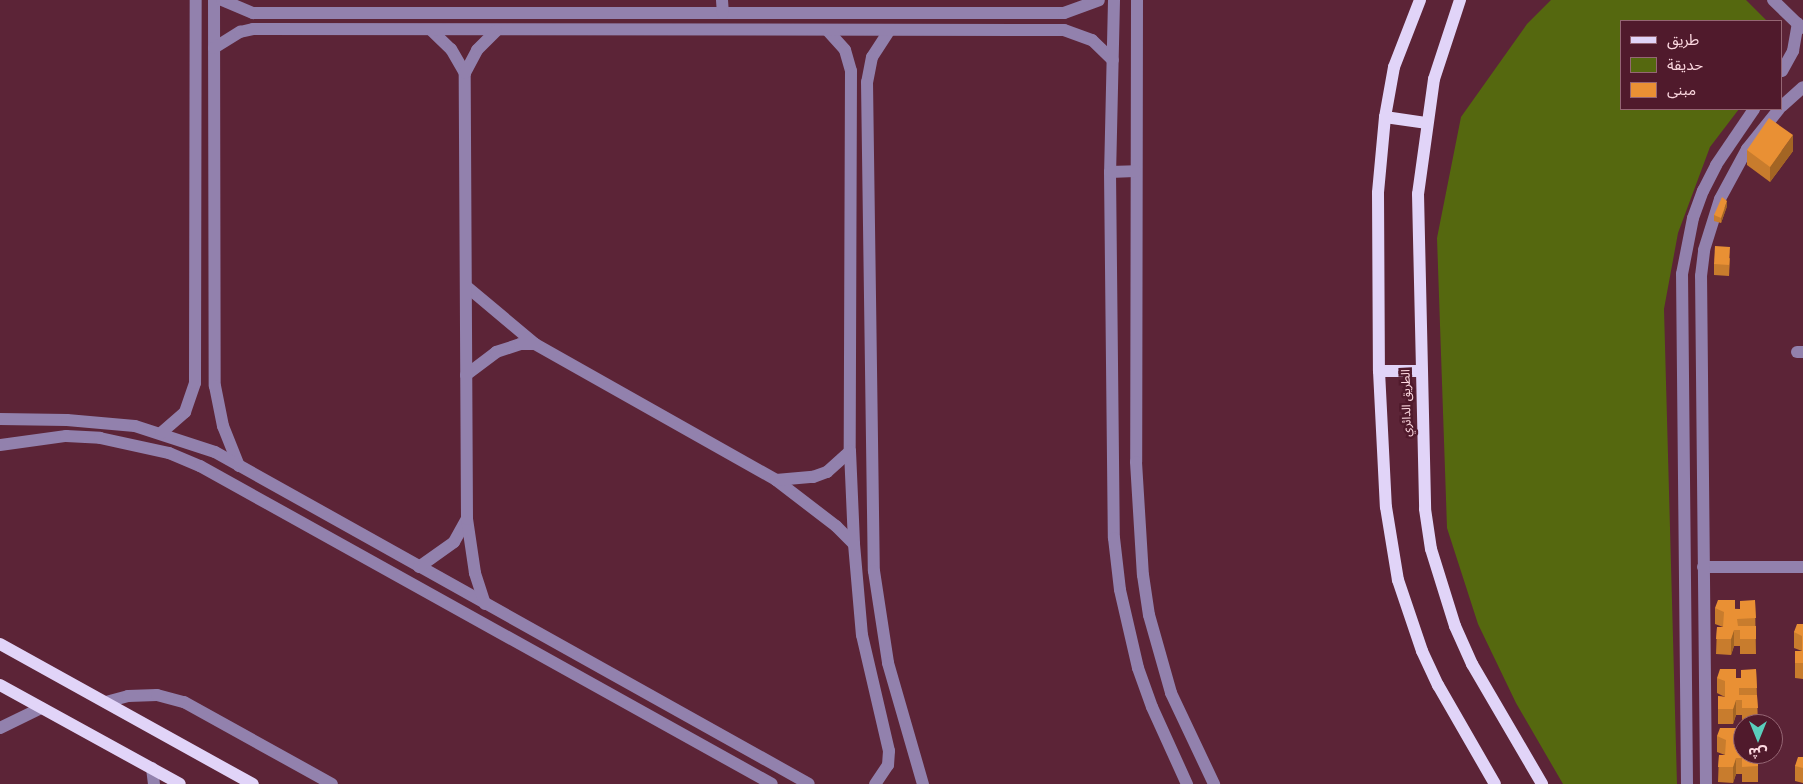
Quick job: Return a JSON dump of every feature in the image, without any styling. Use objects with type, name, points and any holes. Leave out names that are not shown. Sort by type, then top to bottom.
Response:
[{"type":"main road","name":"الطريق الدائري","points":[[1420,0],[1394,67],[1385,117],[1378,193],[1379,371],[1386,507],[1398,580],[1409,616],[1438,685],[1495,784]]},
{"type":"main road","name":"الطريق الدائري","points":[[1460,0],[1434,79],[1426,123],[1417,230],[1424,509],[1441,588],[1472,664],[1542,784]]},
{"type":"main road","points":[[1385,117],[1426,123]]},
{"type":"main road","points":[[1379,371],[1420,371]]},
{"type":"main road","points":[[0,644],[253,784]]},
{"type":"main road","points":[[0,685],[180,784]]},
{"type":"street","points":[[161,432],[184,412],[196,383],[196,0]]},
{"type":"street","points":[[214,0],[215,386],[223,426],[239,466]]},
{"type":"street","points":[[222,0],[253,13],[424,12],[597,6],[723,6],[787,13],[1064,13],[1099,0]]},
{"type":"street","points":[[1114,0],[1110,172],[1111,454],[1114,538],[1120,590],[1131,640],[1152,707],[1187,784]]},
{"type":"street","points":[[1137,0],[1135,171],[1136,462],[1143,576],[1151,623],[1171,693],[1214,784]]},
{"type":"street","points":[[1773,0],[1800,26],[1793,51],[1783,69]]},
{"type":"street","points":[[424,12],[427,30],[451,49],[465,73]]},
{"type":"street","points":[[787,13],[788,31]]},
{"type":"street","points":[[214,48],[240,32],[253,29],[496,31],[1064,30],[1092,40],[1113,60]]},
{"type":"street","points":[[485,604],[475,573],[467,519],[465,73],[477,50],[496,31]]},
{"type":"street","points":[[828,31],[845,50],[851,71],[850,452],[854,544],[862,635],[889,751],[888,764],[875,784]]},
{"type":"street","points":[[889,31],[872,57],[867,82],[874,571],[888,663],[923,784]]},
{"type":"street","points":[[1793,51],[1803,60]]},
{"type":"street","points":[[1783,106],[1803,87]]},
{"type":"street","points":[[1687,784],[1682,274],[1693,218],[1703,191],[1716,165],[1753,110]]},
{"type":"street","points":[[1706,784],[1701,276],[1704,250],[1717,208],[1732,175],[1752,141],[1779,110]]},
{"type":"street","points":[[196,166],[214,166]]},
{"type":"street","points":[[1110,172],[1135,171]]},
{"type":"street","points":[[196,220],[214,220]]},
{"type":"street","points":[[466,286],[535,344],[776,480],[830,521],[854,544]]},
{"type":"street","points":[[466,375],[496,352],[520,344],[535,344]]},
{"type":"street","points":[[0,419],[104,422],[161,432],[215,452],[809,784]]},
{"type":"street","points":[[0,445],[66,436],[100,438],[169,453],[200,466],[772,784]]},
{"type":"street","points":[[776,480],[813,477],[827,472],[850,452]]},
{"type":"street","points":[[419,567],[454,542],[467,519]]},
{"type":"street","points":[[1703,567],[1803,567]]},
{"type":"street","points":[[106,702],[128,696],[157,695],[184,702],[332,784]]},
{"type":"street","points":[[0,728],[41,708]]},
{"type":"street","points":[[687,738],[697,722]]},
{"type":"street","points":[[152,768],[154,784]]},
{"type":"green space","points":[[1551,0],[1746,0],[1766,20],[1620,20],[1620,110],[1738,110],[1710,147],[1678,233],[1664,309],[1677,784],[1563,784],[1516,703],[1478,624],[1447,528],[1437,238],[1461,117],[1527,24]]},
{"type":"building","points":[[1769,118],[1793,135],[1770,167],[1747,150]]},
{"type":"building","points":[[1722,197],[1727,201],[1721,218],[1714,215]]},
{"type":"building","points":[[1715,246],[1730,247],[1729,265],[1714,264]]},
{"type":"building","points":[[1718,600],[1735,600],[1735,609],[1740,609],[1740,601],[1755,600],[1756,618],[1737,619],[1738,626],[1756,626],[1756,639],[1740,639],[1740,630],[1734,630],[1731,639],[1716,639],[1717,627],[1723,627],[1724,612],[1715,608]]},
{"type":"building","points":[[1797,624],[1803,624],[1803,663],[1795,663],[1795,651],[1802,651],[1802,636],[1794,632]]},
{"type":"building","points":[[1720,669],[1736,669],[1736,678],[1741,678],[1741,670],[1756,669],[1757,688],[1739,688],[1739,695],[1757,695],[1758,708],[1742,708],[1742,700],[1736,700],[1733,709],[1718,709],[1718,696],[1725,697],[1725,681],[1717,678]]},
{"type":"building","points":[[1720,728],[1733,728],[1733,767],[1718,767],[1719,755],[1725,755],[1726,740],[1717,736]]},
{"type":"building","points":[[1798,757],[1803,757],[1803,768],[1795,766]]},
{"type":"building","points":[[1742,764],[1758,764],[1758,766],[1742,767]]}]
